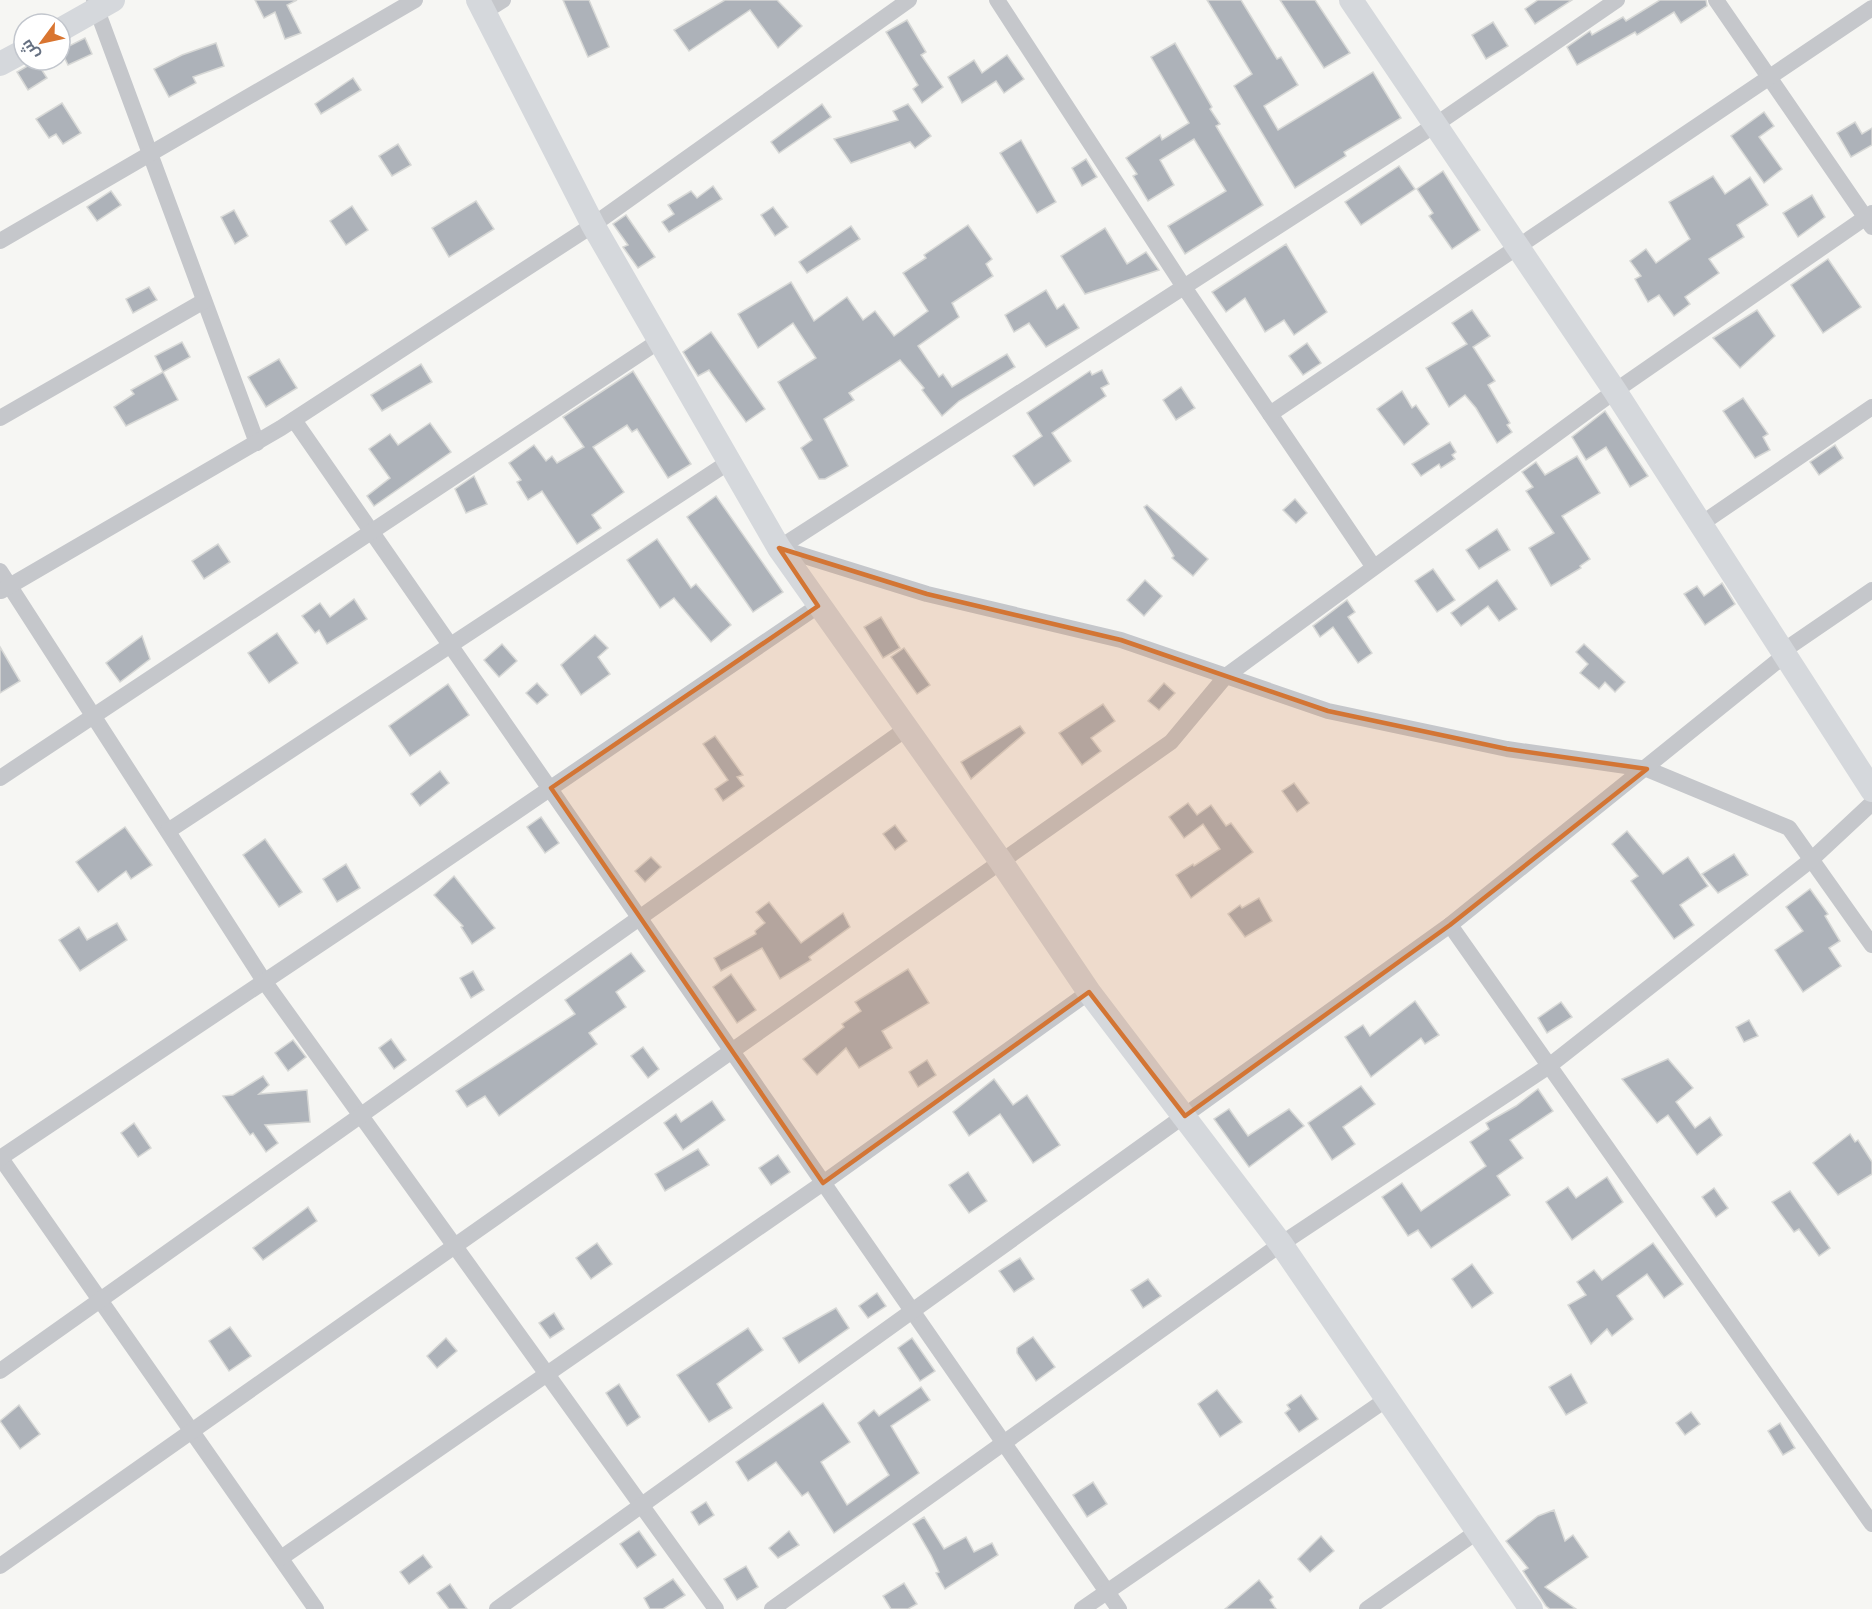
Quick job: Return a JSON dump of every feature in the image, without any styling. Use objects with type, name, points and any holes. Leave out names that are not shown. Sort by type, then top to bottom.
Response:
[{"type":"street","points":[[0,241],[415,0]]},
{"type":"street","points":[[4,589],[294,420],[593,225],[909,0]]},
{"type":"street","points":[[997,0],[1184,287],[1373,566]]},
{"type":"street","points":[[772,1609],[1281,1244],[1549,1066],[1811,860],[1872,792],[1616,391],[1351,0]]},
{"type":"street","points":[[778,548],[1435,125],[1617,0]]},
{"type":"street","points":[[0,1566],[1000,860],[1171,742],[1226,676],[1373,566],[1616,391],[1870,219],[1716,0]]},
{"type":"street","points":[[72,22],[101,3],[150,154],[256,443]]},
{"type":"street","points":[[488,4],[593,225],[778,548],[1000,860],[1089,992],[1281,1244],[1532,1609]]},
{"type":"street","points":[[1270,414],[1872,8]]},
{"type":"street","points":[[0,418],[204,301]]},
{"type":"street","points":[[0,778],[659,341]]},
{"type":"street","points":[[1701,524],[1872,407]]},
{"type":"street","points":[[294,420],[551,788],[1003,1445],[1119,1609]]},
{"type":"street","points":[[168,831],[729,462]]},
{"type":"street","points":[[778,548],[927,594],[1121,640],[1328,711],[1507,749],[1647,769],[1789,828],[1872,945]]},
{"type":"street","points":[[0,572],[4,589],[93,716],[264,981],[716,1609]]},
{"type":"street","points":[[497,1609],[1450,925],[1647,769],[1784,653],[1872,590]]},
{"type":"street","points":[[316,1609],[0,1158],[818,606]]},
{"type":"street","points":[[0,1371],[906,729]]},
{"type":"street","points":[[1450,925],[1872,1524]]},
{"type":"street","points":[[281,1558],[823,1183],[1089,992]]},
{"type":"street","points":[[1082,1609],[1387,1398]]},
{"type":"street","points":[[1367,1609],[1478,1531]]},
{"type":"highlighted area","points":[[779,548],[927,594],[1121,640],[1328,711],[1507,749],[1647,769],[1450,925],[1185,1116],[1089,992],[823,1183],[551,788],[818,606]]},
{"type":"building","points":[[255,0],[297,0],[287,5],[301,33],[285,39],[275,12],[264,18]]},
{"type":"building","points":[[563,0],[589,0],[609,47],[588,57]]},
{"type":"building","points":[[725,0],[777,0],[802,26],[778,48],[750,10],[689,51],[674,30]]},
{"type":"building","points":[[1207,0],[1241,0],[1277,59],[1281,57],[1298,85],[1264,106],[1278,130],[1373,72],[1401,118],[1344,152],[1346,156],[1295,188],[1234,86],[1252,74]]},
{"type":"building","points":[[1280,0],[1315,0],[1350,53],[1324,68]]},
{"type":"building","points":[[1538,0],[1572,0],[1535,24],[1525,9]]},
{"type":"building","points":[[1660,0],[1706,0],[1707,6],[1681,23],[1674,12],[1637,35],[1635,32],[1577,65],[1567,47],[1590,31],[1592,35],[1623,17],[1626,21]]},
{"type":"building","points":[[907,20],[926,52],[921,55],[943,87],[922,103],[913,89],[918,85],[886,32]]},
{"type":"building","points":[[1493,22],[1508,46],[1486,59],[1472,35]]},
{"type":"building","points":[[85,38],[92,54],[72,63],[72,44]]},
{"type":"building","points":[[216,43],[224,66],[193,77],[196,83],[169,97],[154,69],[182,55]]},
{"type":"building","points":[[1175,43],[1212,107],[1210,109],[1220,124],[1216,126],[1263,205],[1185,254],[1168,226],[1226,191],[1194,139],[1160,160],[1174,185],[1148,201],[1133,176],[1137,174],[1126,158],[1160,135],[1162,140],[1189,123],[1151,57]]},
{"type":"building","points":[[1007,55],[1024,79],[1004,93],[996,81],[962,103],[948,77],[974,60],[982,73]]},
{"type":"building","points":[[17,72],[43,72],[47,78],[28,90]]},
{"type":"building","points":[[353,78],[361,90],[321,114],[315,104]]},
{"type":"building","points":[[62,103],[81,133],[63,144],[56,134],[49,138],[36,119]]},
{"type":"building","points":[[822,104],[831,117],[779,153],[771,142]]},
{"type":"building","points":[[908,104],[931,136],[915,148],[910,142],[851,163],[834,139],[898,120],[893,111]]},
{"type":"building","points":[[1764,112],[1774,126],[1759,137],[1782,169],[1764,183],[1731,136]]},
{"type":"building","points":[[1855,122],[1862,134],[1872,128],[1872,145],[1851,157],[1837,133]]},
{"type":"building","points":[[1021,140],[1056,202],[1037,213],[1000,153]]},
{"type":"building","points":[[398,144],[411,165],[392,176],[379,156]]},
{"type":"building","points":[[1086,159],[1097,177],[1082,186],[1072,168]]},
{"type":"building","points":[[1399,166],[1415,189],[1361,225],[1345,202]]},
{"type":"building","points":[[1443,171],[1480,230],[1452,249],[1429,216],[1433,213],[1417,189]]},
{"type":"building","points":[[1713,176],[1725,194],[1750,177],[1768,205],[1737,225],[1744,237],[1709,259],[1719,273],[1685,297],[1690,304],[1674,316],[1659,295],[1648,302],[1635,279],[1641,276],[1630,261],[1646,249],[1656,263],[1690,239],[1669,202]]},
{"type":"building","points":[[713,186],[722,199],[669,232],[662,222],[674,214],[668,205],[691,191],[697,198]]},
{"type":"building","points":[[111,191],[121,205],[97,221],[87,207]]},
{"type":"building","points":[[1812,195],[1825,217],[1798,237],[1783,213]]},
{"type":"building","points":[[476,201],[494,229],[449,257],[432,228]]},
{"type":"building","points":[[352,206],[368,230],[346,245],[330,221]]},
{"type":"building","points":[[773,207],[788,227],[775,236],[761,215]]},
{"type":"building","points":[[234,210],[248,236],[235,244],[221,217]]},
{"type":"building","points":[[626,215],[655,257],[638,268],[623,247],[628,245],[613,224]]},
{"type":"building","points":[[968,225],[992,259],[986,264],[993,276],[952,303],[959,317],[918,346],[939,377],[943,374],[952,387],[1007,354],[1015,367],[959,401],[942,416],[922,390],[924,388],[900,360],[849,393],[854,400],[824,419],[848,466],[825,479],[819,479],[801,448],[812,440],[778,382],[816,358],[793,323],[758,348],[738,314],[791,282],[814,321],[847,297],[863,320],[875,311],[894,336],[928,311],[903,273],[926,258],[924,255]]},
{"type":"building","points":[[851,226],[860,239],[807,273],[799,262]]},
{"type":"building","points":[[1105,228],[1127,264],[1146,252],[1159,270],[1085,294],[1061,256]]},
{"type":"building","points":[[1286,244],[1327,312],[1294,335],[1284,320],[1265,332],[1245,298],[1226,312],[1212,292]]},
{"type":"building","points":[[1828,259],[1861,307],[1823,333],[1791,285]]},
{"type":"building","points":[[149,287],[157,300],[133,313],[126,299]]},
{"type":"building","points":[[1046,290],[1057,309],[1064,304],[1079,328],[1046,347],[1029,323],[1014,332],[1005,315]]},
{"type":"building","points":[[1472,310],[1490,336],[1473,347],[1495,381],[1488,385],[1510,423],[1507,425],[1512,432],[1497,443],[1476,408],[1465,395],[1449,407],[1426,368],[1467,344],[1452,323]]},
{"type":"building","points":[[1757,310],[1775,336],[1740,368],[1713,338]]},
{"type":"building","points":[[711,332],[765,409],[746,422],[709,370],[698,376],[683,352]]},
{"type":"building","points":[[182,342],[190,357],[163,372],[155,356]]},
{"type":"building","points":[[1307,343],[1321,363],[1303,375],[1289,356]]},
{"type":"building","points":[[279,359],[297,388],[266,407],[248,377]]},
{"type":"building","points":[[421,364],[432,382],[382,411],[371,395]]},
{"type":"building","points":[[1102,370],[1109,384],[1101,388],[1106,396],[1052,433],[1071,461],[1034,486],[1013,456],[1042,436],[1027,413],[1090,371],[1092,375]]},
{"type":"building","points":[[633,371],[691,464],[668,478],[637,429],[632,432],[627,425],[593,447],[624,492],[592,515],[601,528],[577,544],[542,491],[528,500],[517,482],[521,480],[509,463],[534,445],[546,461],[552,456],[557,463],[584,447],[563,417]]},
{"type":"building","points":[[163,372],[178,400],[126,426],[114,407],[134,394],[131,390]]},
{"type":"building","points":[[1181,387],[1195,408],[1176,420],[1163,400]]},
{"type":"building","points":[[1402,391],[1412,408],[1416,405],[1429,424],[1404,445],[1377,409]]},
{"type":"building","points":[[1743,398],[1768,434],[1763,437],[1770,450],[1755,458],[1723,411]]},
{"type":"building","points":[[1605,411],[1648,476],[1630,487],[1606,447],[1586,460],[1572,437]]},
{"type":"building","points":[[430,423],[451,452],[374,506],[367,496],[390,478],[369,449],[390,434],[398,445]]},
{"type":"building","points":[[1450,442],[1456,452],[1452,455],[1455,459],[1441,468],[1439,464],[1421,476],[1412,464]]},
{"type":"building","points":[[1835,445],[1843,458],[1819,475],[1810,462]]},
{"type":"building","points":[[1577,456],[1600,493],[1562,516],[1590,559],[1580,566],[1581,568],[1551,586],[1529,548],[1554,533],[1526,491],[1533,487],[1522,472],[1536,462],[1545,475]]},
{"type":"building","points":[[474,476],[487,504],[466,513],[455,489]]},
{"type":"building","points":[[716,496],[783,592],[753,612],[687,517]]},
{"type":"building","points":[[1295,499],[1307,513],[1296,523],[1283,510]]},
{"type":"building","points":[[1147,505],[1208,559],[1193,576],[1172,558],[1174,556],[1144,507]]},
{"type":"building","points":[[1497,529],[1510,550],[1479,569],[1466,550]]},
{"type":"building","points":[[657,539],[691,588],[696,584],[731,625],[711,642],[674,598],[660,608],[627,560]]},
{"type":"building","points":[[218,544],[230,562],[204,579],[192,561]]},
{"type":"building","points":[[1433,569],[1455,600],[1437,612],[1415,581]]},
{"type":"building","points":[[1145,580],[1162,596],[1144,616],[1127,600]]},
{"type":"building","points":[[1497,580],[1517,609],[1499,621],[1488,606],[1461,626],[1451,613]]},
{"type":"building","points":[[1722,583],[1735,604],[1705,625],[1684,594],[1697,586],[1704,596]]},
{"type":"building","points":[[354,599],[367,619],[327,644],[319,630],[315,633],[302,616],[320,603],[330,617]]},
{"type":"building","points":[[1347,600],[1355,612],[1348,617],[1372,653],[1358,663],[1333,627],[1320,637],[1313,626]]},
{"type":"building","points":[[881,617],[900,648],[883,658],[864,627]]},
{"type":"building","points":[[277,633],[298,663],[269,683],[248,653]]},
{"type":"building","points":[[595,635],[608,648],[598,657],[610,674],[581,695],[561,665]]},
{"type":"building","points":[[142,636],[150,659],[120,682],[106,663]]},
{"type":"building","points":[[502,644],[517,661],[499,677],[484,660]]},
{"type":"building","points":[[1584,644],[1625,682],[1615,692],[1605,682],[1599,689],[1580,673],[1588,664],[1576,652]]},
{"type":"building","points":[[0,647],[20,681],[0,693]]},
{"type":"building","points":[[904,648],[930,685],[917,694],[891,657]]},
{"type":"building","points":[[537,683],[548,695],[537,704],[526,693]]},
{"type":"building","points":[[1164,683],[1175,693],[1159,710],[1148,701]]},
{"type":"building","points":[[448,684],[469,715],[410,756],[389,726]]},
{"type":"building","points":[[1103,704],[1115,721],[1091,738],[1101,751],[1082,765],[1059,733]]},
{"type":"building","points":[[1020,726],[1025,733],[971,779],[961,762]]},
{"type":"building","points":[[715,736],[743,775],[737,777],[744,786],[723,801],[715,789],[728,780],[703,744]]},
{"type":"building","points":[[440,771],[449,783],[420,806],[411,794]]},
{"type":"building","points":[[1294,783],[1309,803],[1297,812],[1282,791]]},
{"type":"building","points":[[1188,803],[1197,815],[1211,805],[1226,826],[1231,823],[1253,852],[1191,898],[1176,875],[1220,849],[1203,824],[1184,838],[1169,817]]},
{"type":"building","points":[[541,817],[559,843],[545,853],[527,827]]},
{"type":"building","points":[[895,825],[907,841],[895,850],[883,834]]},
{"type":"building","points":[[125,827],[152,865],[131,879],[126,871],[98,892],[76,862]]},
{"type":"building","points":[[1627,831],[1663,874],[1688,857],[1708,886],[1680,905],[1694,925],[1674,939],[1631,881],[1638,876],[1612,844]]},
{"type":"building","points":[[265,839],[302,892],[279,907],[243,855]]},
{"type":"building","points":[[1734,854],[1748,875],[1718,893],[1702,874]]},
{"type":"building","points":[[651,857],[661,867],[645,882],[635,871]]},
{"type":"building","points":[[346,864],[360,888],[337,902],[323,879]]},
{"type":"building","points":[[454,876],[495,928],[472,944],[461,927],[463,926],[434,895]]},
{"type":"building","points":[[1810,889],[1828,914],[1825,916],[1840,941],[1829,948],[1841,966],[1803,992],[1775,950],[1803,931],[1786,907]]},
{"type":"building","points":[[1259,898],[1272,921],[1245,937],[1228,914],[1240,905],[1242,908]]},
{"type":"building","points":[[769,902],[801,943],[843,913],[850,927],[809,957],[811,960],[780,979],[762,948],[721,971],[714,958],[756,934],[755,931],[765,923],[756,912]]},
{"type":"building","points":[[117,923],[127,940],[80,971],[59,940],[79,927],[87,940]]},
{"type":"building","points":[[631,953],[645,971],[616,992],[626,1007],[589,1033],[597,1044],[499,1116],[485,1096],[467,1107],[456,1091],[575,1014],[565,1000]]},
{"type":"building","points":[[908,969],[929,1003],[882,1031],[892,1048],[859,1068],[846,1048],[817,1075],[803,1059],[844,1027],[842,1024],[861,1011],[855,1002]]},
{"type":"building","points":[[473,971],[484,990],[471,998],[460,978]]},
{"type":"building","points":[[731,974],[756,1010],[737,1023],[713,987]]},
{"type":"building","points":[[1415,1001],[1439,1035],[1425,1044],[1421,1038],[1371,1077],[1345,1037],[1363,1025],[1370,1036]]},
{"type":"building","points":[[1561,1002],[1572,1017],[1547,1033],[1538,1018]]},
{"type":"building","points":[[1749,1020],[1758,1036],[1744,1042],[1736,1027]]},
{"type":"building","points":[[391,1039],[406,1060],[394,1069],[379,1048]]},
{"type":"building","points":[[293,1040],[306,1057],[288,1071],[275,1053]]},
{"type":"building","points":[[643,1047],[659,1069],[648,1078],[631,1056]]},
{"type":"building","points":[[1668,1059],[1693,1088],[1676,1102],[1695,1128],[1710,1117],[1722,1135],[1697,1155],[1668,1115],[1657,1123],[1622,1079]]},
{"type":"building","points":[[927,1060],[936,1075],[918,1087],[909,1072]]},
{"type":"building","points":[[263,1076],[269,1085],[259,1094],[307,1090],[310,1122],[265,1125],[278,1143],[266,1152],[253,1133],[250,1135],[223,1096],[233,1095]]},
{"type":"building","points":[[994,1079],[1013,1105],[1027,1095],[1060,1145],[1033,1163],[1000,1114],[969,1136],[953,1112]]},
{"type":"building","points":[[1361,1086],[1375,1104],[1343,1127],[1355,1144],[1332,1160],[1308,1123]]},
{"type":"building","points":[[1538,1089],[1553,1111],[1510,1140],[1523,1158],[1497,1176],[1510,1195],[1431,1248],[1418,1230],[1408,1236],[1382,1197],[1402,1183],[1421,1211],[1486,1166],[1470,1142],[1489,1129],[1486,1123],[1516,1106]]},
{"type":"building","points":[[712,1101],[725,1120],[683,1150],[664,1123],[676,1114],[681,1122]]},
{"type":"building","points":[[1229,1109],[1248,1136],[1289,1109],[1304,1126],[1249,1167],[1214,1119]]},
{"type":"building","points":[[134,1123],[151,1148],[138,1157],[121,1133]]},
{"type":"building","points":[[1850,1134],[1855,1142],[1858,1140],[1872,1162],[1872,1174],[1838,1195],[1813,1163]]},
{"type":"building","points":[[698,1149],[709,1165],[665,1191],[655,1174]]},
{"type":"building","points":[[778,1155],[790,1172],[771,1185],[759,1168]]},
{"type":"building","points":[[968,1172],[987,1201],[969,1213],[949,1185]]},
{"type":"building","points":[[1607,1177],[1623,1202],[1572,1240],[1546,1202],[1568,1187],[1576,1198]]},
{"type":"building","points":[[1714,1188],[1728,1208],[1716,1217],[1702,1197]]},
{"type":"building","points":[[1790,1191],[1830,1248],[1819,1256],[1799,1229],[1794,1232],[1772,1202]]},
{"type":"building","points":[[308,1207],[317,1221],[263,1260],[253,1248]]},
{"type":"building","points":[[597,1243],[612,1264],[591,1279],[576,1258]]},
{"type":"building","points":[[1653,1243],[1683,1284],[1664,1298],[1647,1274],[1617,1296],[1633,1319],[1612,1336],[1607,1329],[1591,1344],[1568,1305],[1586,1295],[1577,1282],[1594,1270],[1602,1280]]},
{"type":"building","points":[[1020,1258],[1034,1279],[1014,1292],[999,1271]]},
{"type":"building","points":[[1472,1264],[1493,1293],[1472,1308],[1452,1279]]},
{"type":"building","points":[[1148,1279],[1161,1296],[1143,1308],[1131,1290]]},
{"type":"building","points":[[877,1293],[886,1306],[868,1318],[859,1306]]},
{"type":"building","points":[[836,1308],[849,1328],[799,1363],[783,1338]]},
{"type":"building","points":[[554,1313],[564,1329],[550,1338],[539,1323]]},
{"type":"building","points":[[230,1327],[251,1356],[229,1371],[209,1341]]},
{"type":"building","points":[[748,1328],[763,1350],[717,1384],[732,1408],[709,1422],[677,1375]]},
{"type":"building","points":[[1033,1337],[1055,1367],[1036,1381],[1017,1353],[1017,1348]]},
{"type":"building","points":[[446,1338],[457,1351],[437,1368],[427,1356]]},
{"type":"building","points":[[912,1338],[935,1371],[920,1381],[898,1348]]},
{"type":"building","points":[[1571,1374],[1587,1403],[1566,1415],[1549,1387]]},
{"type":"building","points":[[619,1384],[640,1417],[627,1426],[606,1393]]},
{"type":"building","points":[[921,1387],[930,1400],[891,1426],[919,1473],[834,1533],[808,1492],[802,1496],[776,1462],[748,1481],[736,1462],[823,1403],[850,1442],[821,1462],[847,1505],[889,1475],[858,1423],[874,1410],[879,1416]]},
{"type":"building","points":[[1217,1390],[1242,1422],[1220,1437],[1198,1404]]},
{"type":"building","points":[[1301,1395],[1318,1419],[1299,1432],[1285,1413],[1290,1409],[1287,1405]]},
{"type":"building","points":[[19,1405],[40,1434],[20,1449],[0,1421]]},
{"type":"building","points":[[1691,1412],[1700,1424],[1685,1435],[1676,1423]]},
{"type":"building","points":[[1780,1423],[1795,1448],[1783,1455],[1768,1431]]},
{"type":"building","points":[[1093,1482],[1107,1504],[1087,1517],[1073,1495]]},
{"type":"building","points":[[706,1502],[714,1515],[699,1525],[691,1512]]},
{"type":"building","points":[[1554,1510],[1565,1541],[1573,1535],[1588,1557],[1545,1587],[1576,1609],[1550,1609],[1546,1606],[1523,1571],[1528,1568],[1506,1541],[1538,1516]]},
{"type":"building","points":[[924,1517],[944,1549],[966,1537],[974,1552],[992,1543],[998,1555],[945,1589],[936,1573],[939,1572],[931,1555],[913,1524]]},
{"type":"building","points":[[639,1531],[656,1555],[637,1568],[620,1544]]},
{"type":"building","points":[[789,1531],[799,1545],[778,1558],[769,1548]]},
{"type":"building","points":[[1321,1536],[1334,1551],[1310,1572],[1298,1559]]},
{"type":"building","points":[[423,1555],[432,1567],[409,1584],[400,1572]]},
{"type":"building","points":[[746,1566],[758,1587],[737,1600],[724,1579]]},
{"type":"building","points":[[673,1579],[685,1595],[663,1609],[650,1609],[644,1598]]},
{"type":"building","points":[[1259,1580],[1273,1597],[1270,1600],[1276,1609],[1225,1609]]},
{"type":"building","points":[[904,1583],[917,1604],[908,1609],[891,1609],[883,1596]]},
{"type":"building","points":[[450,1584],[467,1609],[449,1609],[437,1593]]}]
